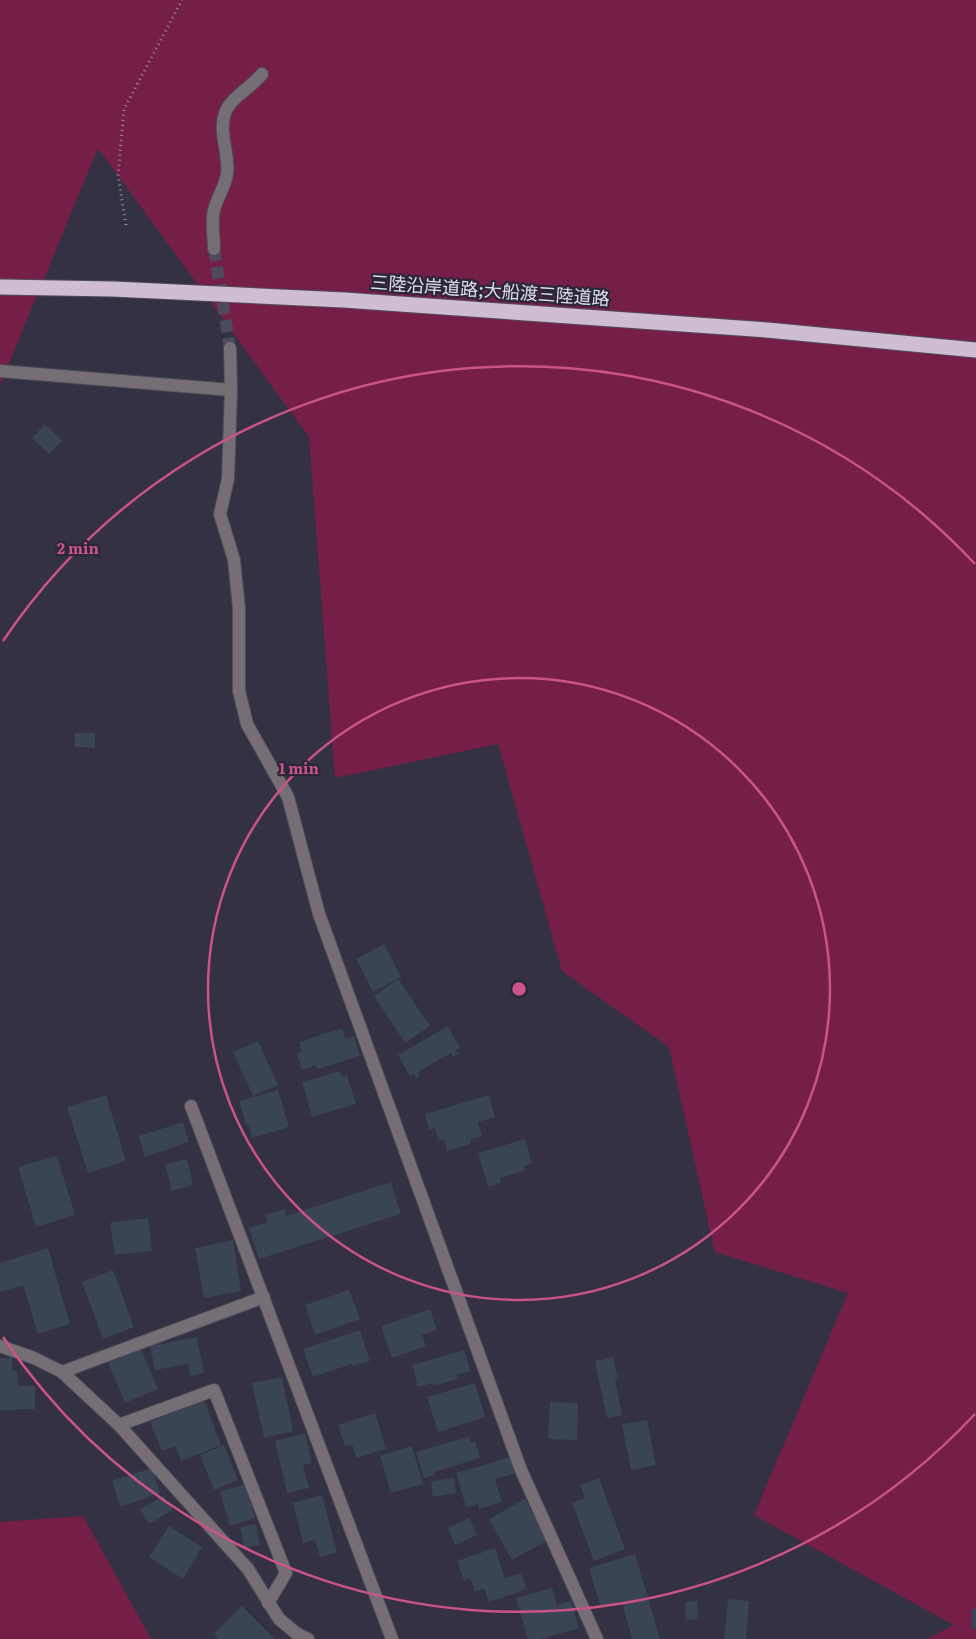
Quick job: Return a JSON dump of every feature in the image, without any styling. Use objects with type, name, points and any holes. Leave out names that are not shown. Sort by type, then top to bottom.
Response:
[{"type":"highway","name":"三陸沿岸道路;大船渡三陸道路","points":[[0,287],[113,289],[354,301],[767,330],[976,350]]},
{"type":"street","points":[[214,249],[214,210],[227,174],[224,129],[225,113],[234,101],[255,83],[262,74]]},
{"type":"street","points":[[230,348],[231,390],[228,478],[220,514],[234,560],[239,608],[239,691],[247,724],[288,797],[319,914],[511,1442],[525,1479],[596,1639]]},
{"type":"street","points":[[0,371],[231,390]]},
{"type":"street","points":[[191,1106],[392,1639]]},
{"type":"street","points":[[62,1372],[264,1297]]},
{"type":"street","points":[[0,1346],[34,1358],[62,1372],[119,1425],[248,1568],[268,1603],[280,1618],[296,1633],[308,1639]]},
{"type":"street","points":[[119,1425],[214,1390],[286,1572],[268,1603]]},
{"type":"path","points":[[126,225],[118,176],[124,109],[182,0]]},
{"type":"shaded area","points":[[0,0],[976,0],[976,1639],[927,1639],[954,1625],[754,1515],[848,1293],[715,1252],[669,1047],[562,971],[498,744],[335,778],[309,437],[98,148],[0,385]]},
{"type":"shaded area","points":[[83,1516],[151,1639],[0,1639],[0,1522]]},
{"type":"building","points":[[45,424],[62,441],[49,454],[32,438]]},
{"type":"building","points":[[75,733],[95,733],[95,748],[75,747]]},
{"type":"building","points":[[384,944],[401,977],[373,992],[356,959]]},
{"type":"building","points":[[398,979],[430,1026],[405,1043],[374,996]]},
{"type":"building","points":[[448,1026],[460,1048],[456,1050],[458,1054],[453,1057],[451,1053],[418,1072],[420,1076],[416,1079],[414,1074],[410,1076],[398,1055]]},
{"type":"building","points":[[342,1028],[346,1039],[354,1036],[360,1056],[317,1069],[316,1065],[302,1070],[297,1053],[302,1052],[299,1042]]},
{"type":"building","points":[[258,1041],[278,1085],[253,1096],[233,1052]]},
{"type":"building","points":[[340,1071],[342,1077],[347,1075],[356,1104],[312,1117],[302,1082]]},
{"type":"building","points":[[278,1090],[289,1127],[252,1138],[249,1124],[246,1125],[239,1101]]},
{"type":"building","points":[[106,1095],[126,1161],[88,1173],[67,1107]]},
{"type":"building","points":[[489,1095],[495,1117],[478,1122],[482,1136],[470,1140],[471,1144],[447,1151],[444,1140],[439,1141],[435,1128],[429,1130],[425,1114]]},
{"type":"building","points":[[183,1122],[189,1142],[145,1157],[139,1136]]},
{"type":"building","points":[[525,1139],[532,1163],[524,1166],[526,1170],[500,1178],[501,1183],[488,1187],[478,1153]]},
{"type":"building","points":[[57,1156],[75,1215],[36,1227],[18,1167]]},
{"type":"building","points":[[187,1159],[193,1185],[172,1191],[165,1164]]},
{"type":"building","points":[[391,1182],[401,1214],[259,1259],[249,1228],[268,1222],[265,1215],[284,1209],[286,1216]]},
{"type":"building","points":[[148,1218],[152,1251],[115,1255],[110,1223]]},
{"type":"building","points":[[233,1240],[241,1291],[204,1298],[195,1248]]},
{"type":"building","points":[[48,1248],[70,1324],[38,1334],[23,1285],[0,1292],[0,1263]]},
{"type":"building","points":[[113,1270],[134,1327],[103,1339],[82,1282]]},
{"type":"building","points":[[349,1290],[360,1319],[315,1335],[305,1305]]},
{"type":"building","points":[[430,1309],[437,1330],[422,1335],[426,1346],[392,1358],[381,1326]]},
{"type":"building","points":[[360,1330],[370,1361],[353,1366],[352,1364],[313,1377],[303,1349]]},
{"type":"building","points":[[197,1337],[204,1373],[190,1376],[188,1364],[155,1370],[150,1346]]},
{"type":"building","points":[[141,1349],[158,1389],[125,1403],[108,1363]]},
{"type":"building","points":[[464,1350],[471,1371],[456,1375],[458,1379],[433,1386],[433,1383],[418,1387],[412,1365]]},
{"type":"building","points":[[613,1357],[618,1379],[615,1380],[622,1415],[607,1418],[595,1361]]},
{"type":"building","points":[[0,1358],[12,1358],[12,1371],[17,1371],[18,1386],[35,1386],[35,1409],[0,1410]]},
{"type":"building","points":[[282,1377],[293,1431],[264,1438],[252,1383]]},
{"type":"building","points":[[475,1383],[485,1417],[438,1432],[427,1397]]},
{"type":"building","points":[[204,1400],[221,1445],[181,1461],[175,1446],[162,1451],[150,1422]]},
{"type":"building","points":[[550,1402],[578,1403],[577,1440],[548,1439]]},
{"type":"building","points":[[375,1413],[386,1449],[356,1458],[352,1444],[345,1446],[338,1425]]},
{"type":"building","points":[[647,1420],[656,1465],[631,1470],[622,1424]]},
{"type":"building","points":[[305,1433],[312,1463],[303,1465],[309,1488],[287,1493],[275,1441]]},
{"type":"building","points":[[469,1437],[471,1442],[475,1441],[480,1458],[434,1472],[435,1475],[424,1478],[416,1452]]},
{"type":"building","points":[[224,1445],[238,1480],[214,1490],[200,1455]]},
{"type":"building","points":[[412,1446],[423,1484],[391,1493],[380,1456]]},
{"type":"building","points":[[511,1457],[516,1473],[495,1479],[502,1502],[479,1509],[478,1504],[466,1507],[456,1473]]},
{"type":"building","points":[[152,1468],[160,1493],[120,1507],[112,1481]]},
{"type":"building","points":[[454,1478],[456,1493],[433,1497],[431,1481]]},
{"type":"building","points":[[599,1478],[625,1549],[594,1561],[572,1503],[585,1498],[580,1485]]},
{"type":"building","points":[[245,1484],[255,1518],[230,1526],[220,1492]]},
{"type":"building","points":[[322,1495],[337,1553],[320,1557],[315,1540],[303,1543],[293,1503]]},
{"type":"building","points":[[164,1496],[173,1510],[149,1524],[140,1509]]},
{"type":"building","points":[[525,1499],[548,1540],[512,1560],[489,1519]]},
{"type":"building","points":[[469,1518],[477,1535],[455,1545],[448,1528]]},
{"type":"building","points":[[256,1524],[260,1545],[244,1548],[240,1527]]},
{"type":"building","points":[[169,1526],[202,1547],[183,1579],[149,1557]]},
{"type":"building","points":[[495,1548],[505,1578],[521,1573],[527,1589],[489,1602],[484,1588],[475,1592],[470,1578],[464,1581],[457,1561]]},
{"type":"building","points":[[635,1554],[660,1639],[632,1639],[622,1602],[601,1608],[589,1568]]},
{"type":"building","points":[[552,1588],[557,1605],[571,1601],[579,1628],[541,1639],[528,1639],[516,1598]]},
{"type":"building","points":[[728,1599],[749,1601],[746,1639],[724,1639]]},
{"type":"building","points":[[697,1601],[698,1619],[686,1620],[685,1602]]},
{"type":"building","points":[[242,1606],[275,1639],[218,1639],[214,1634]]},
{"type":"building","points":[[972,1609],[976,1609],[976,1629],[971,1629]]},
{"type":"tunnel","points":[[214,249],[230,348]]}]
